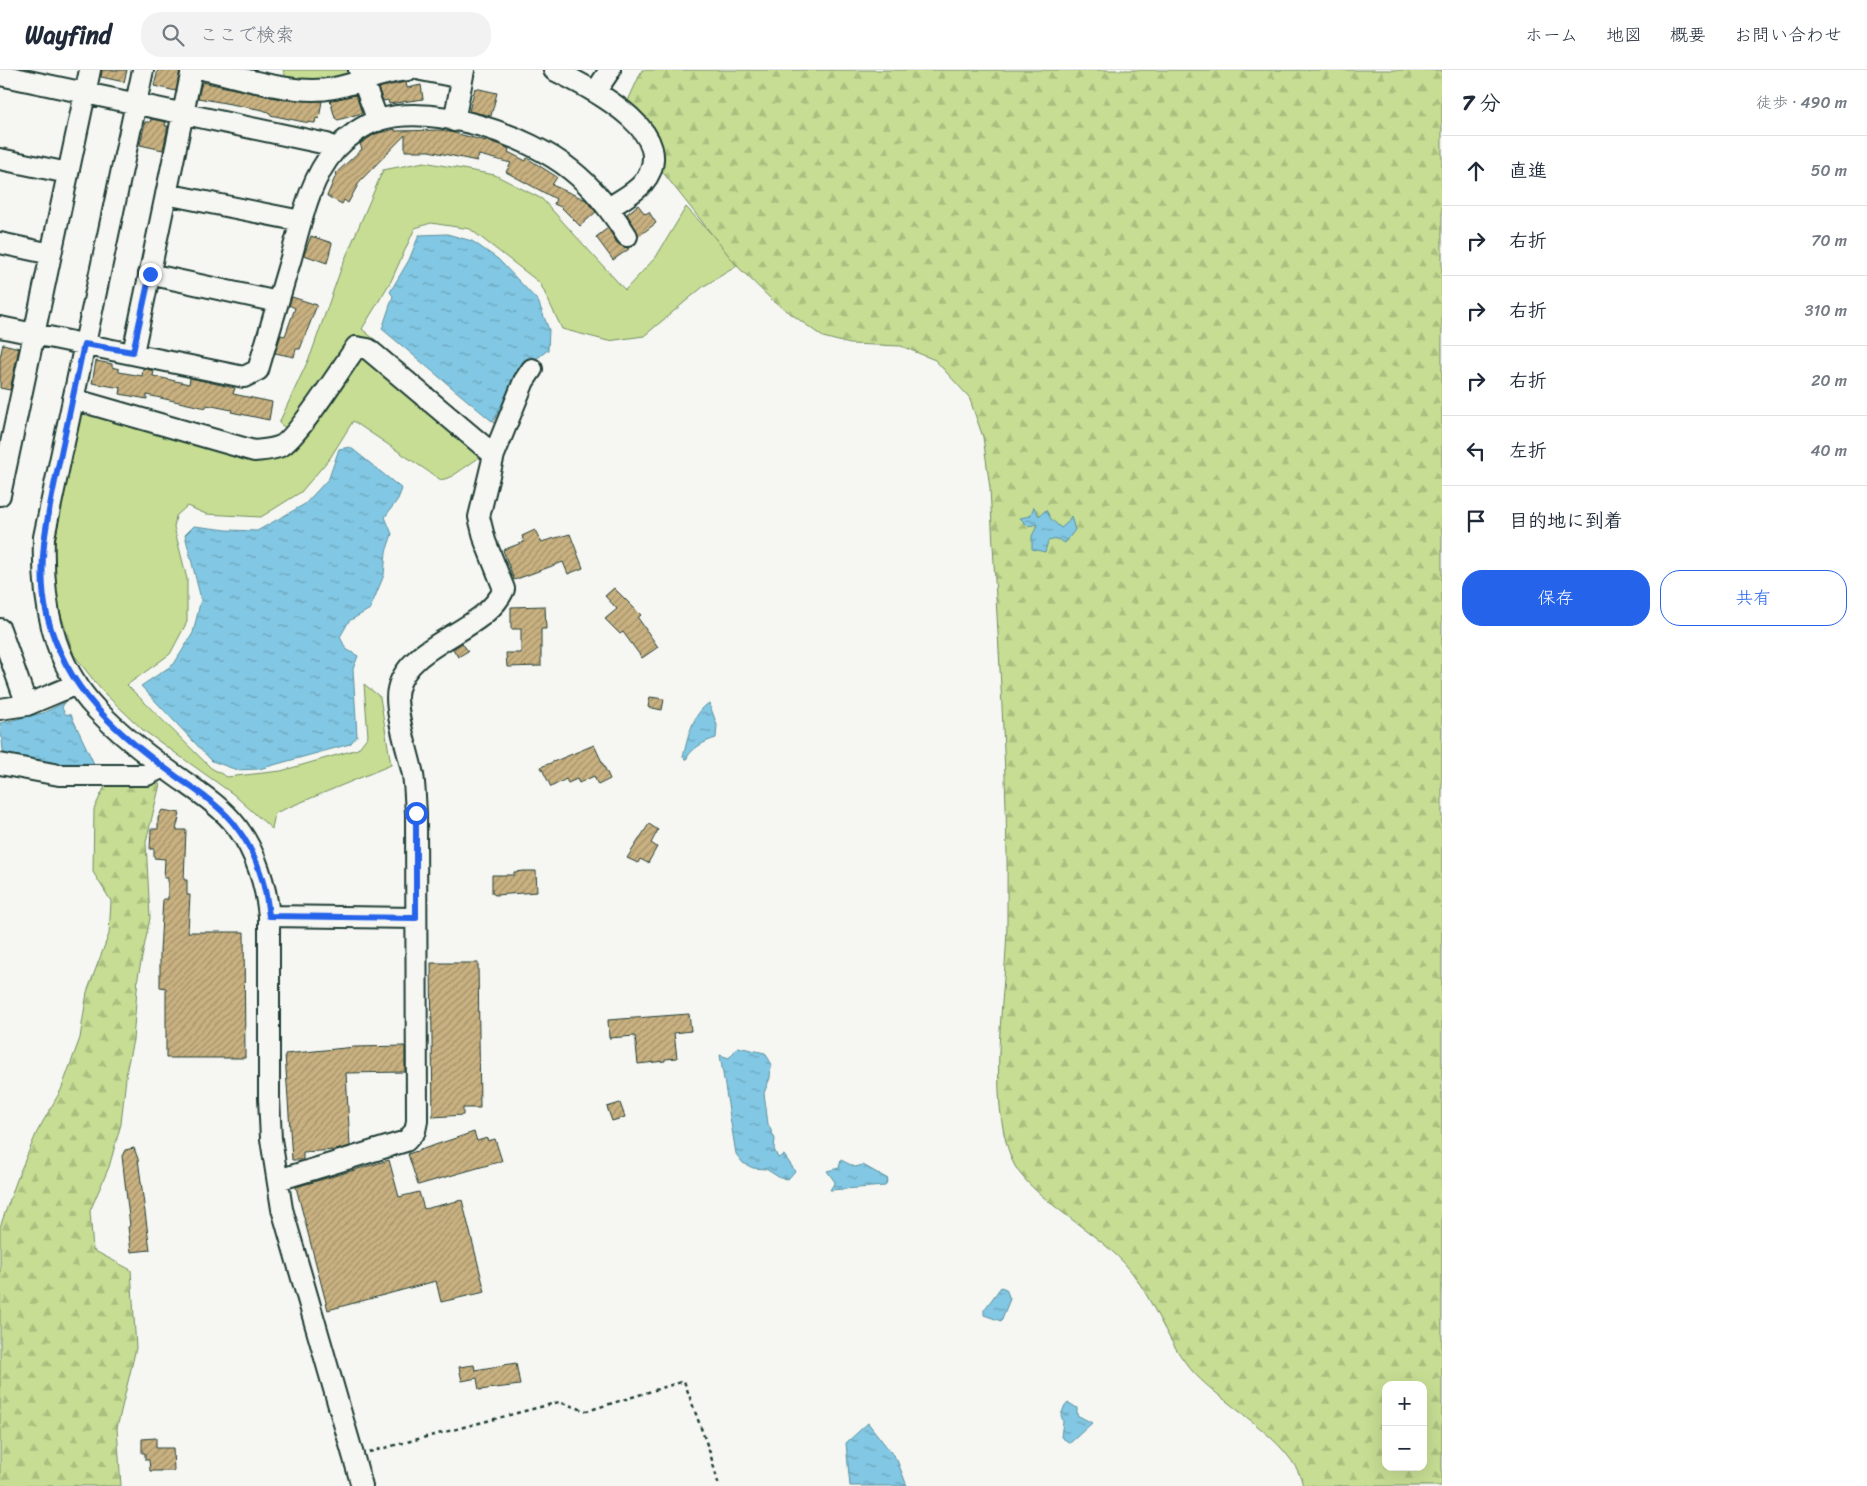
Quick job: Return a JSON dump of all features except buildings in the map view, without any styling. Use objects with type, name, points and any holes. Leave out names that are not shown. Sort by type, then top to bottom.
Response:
[{"type":"street","points":[[0,495],[9,412],[35,334],[90,70]]},
{"type":"street","points":[[143,70],[44,537],[43,575],[47,614],[59,651],[77,684],[96,709],[126,738],[212,802],[237,827],[255,859],[267,896],[269,916],[269,1098],[271,1139],[282,1209],[362,1486]]},
{"type":"street","points":[[133,352],[192,70]]},
{"type":"street","points":[[206,70],[275,77],[310,90],[334,88],[361,75],[408,70]]},
{"type":"street","points":[[421,70],[463,74],[454,121]]},
{"type":"street","points":[[554,70],[596,92],[648,134],[654,151],[653,167],[642,183],[609,208]]},
{"type":"street","points":[[596,92],[610,70]]},
{"type":"street","points":[[0,75],[184,112],[327,144],[335,150]]},
{"type":"street","points":[[361,75],[378,121]]},
{"type":"street","points":[[0,327],[133,352],[244,377],[258,370],[302,221],[318,174],[335,150],[357,132],[378,121],[409,115],[432,116],[504,133],[546,152],[572,170],[609,208],[627,236]]},
{"type":"street","points":[[0,159],[68,173]]},
{"type":"street","points":[[166,194],[302,221]]},
{"type":"street","points":[[0,243],[51,254]]},
{"type":"street","points":[[150,274],[278,302]]},
{"type":"street","points":[[72,399],[254,450],[270,450],[282,446],[298,429],[356,347],[368,349],[494,454]]},
{"type":"street","points":[[278,1180],[406,1141],[415,1131],[418,1120],[416,813],[413,776],[400,720],[397,690],[407,668],[427,652],[474,622],[501,597],[504,589],[485,541],[480,517],[494,454],[524,381],[532,369]]},
{"type":"street","points":[[0,630],[27,705]]},
{"type":"street","points":[[0,709],[27,705],[77,684]]},
{"type":"street","points":[[0,764],[59,775],[147,775],[163,767]]},
{"type":"street","points":[[269,916],[416,918]]},
{"type":"path","points":[[353,1455],[560,1402],[586,1411],[684,1381],[710,1453],[719,1486]]},
{"type":"green space","points":[[283,70],[353,70],[355,75],[336,83],[287,80]]},
{"type":"green space","points":[[642,70],[1442,70],[1442,1486],[1303,1486],[1297,1469],[1286,1453],[1253,1422],[1201,1380],[1188,1366],[1172,1343],[1146,1293],[1118,1256],[1049,1202],[1020,1174],[1012,1160],[1004,1134],[1000,1105],[999,1042],[1007,920],[1002,704],[990,488],[983,437],[969,397],[935,360],[901,346],[850,344],[823,337],[772,300],[737,266],[661,170],[662,162],[626,105]]},
{"type":"green space","points":[[424,162],[495,175],[542,199],[625,290],[656,257],[686,207],[720,243],[737,266],[704,286],[644,336],[608,341],[562,329],[540,283],[470,229],[431,223],[415,228],[391,281],[362,329],[488,435],[480,457],[451,477],[441,480],[353,421],[330,458],[301,492],[261,517],[206,514],[187,506],[176,516],[174,527],[187,579],[187,622],[170,654],[127,685],[211,768],[227,777],[281,771],[358,749],[368,736],[364,684],[380,697],[391,765],[275,813],[272,829],[233,794],[143,730],[102,691],[74,655],[57,603],[52,563],[64,485],[79,415],[86,407],[257,455],[297,437],[279,423],[311,354],[342,266],[383,170]]},
{"type":"green space","points":[[133,781],[160,784],[146,842],[150,918],[138,977],[133,1040],[127,1068],[121,1124],[109,1167],[90,1211],[93,1250],[131,1270],[136,1348],[117,1428],[121,1486],[0,1486],[0,1227],[19,1174],[37,1132],[61,1090],[80,1038],[87,992],[109,934],[111,901],[93,872],[94,809],[106,784]]},
{"type":"water","points":[[447,234],[472,241],[498,259],[538,301],[549,330],[548,350],[523,369],[511,401],[505,399],[493,422],[382,329],[393,296],[390,292],[409,260],[419,235]]},
{"type":"water","points":[[350,447],[402,489],[398,499],[385,517],[392,534],[386,552],[384,575],[370,609],[349,621],[340,637],[346,649],[358,656],[353,669],[357,736],[350,744],[259,769],[237,770],[212,761],[141,686],[174,664],[193,633],[201,599],[185,535],[194,526],[257,531],[305,504],[329,478],[339,449]]},
{"type":"water","points":[[1034,507],[1039,516],[1046,510],[1051,519],[1061,528],[1071,516],[1075,530],[1065,543],[1057,539],[1048,541],[1045,552],[1032,549],[1032,536],[1038,524],[1028,526],[1020,518],[1030,516]]},
{"type":"water","points":[[64,703],[62,708],[65,714],[71,715],[95,766],[57,768],[6,756],[3,750],[0,723],[43,713]]},
{"type":"water","points":[[709,703],[717,725],[716,738],[698,746],[686,760],[683,757],[689,734],[698,713]]},
{"type":"water","points":[[738,1047],[765,1053],[771,1063],[770,1078],[764,1093],[768,1124],[775,1139],[774,1149],[778,1158],[784,1155],[795,1171],[788,1179],[780,1178],[766,1169],[753,1168],[743,1163],[736,1154],[720,1055],[729,1058]]},
{"type":"water","points":[[841,1160],[855,1167],[863,1165],[888,1179],[885,1186],[830,1190],[835,1182],[827,1171],[839,1168]]},
{"type":"water","points":[[1001,1287],[1006,1289],[1010,1299],[1001,1321],[984,1315],[984,1310]]},
{"type":"water","points":[[1069,1403],[1077,1408],[1077,1415],[1092,1423],[1070,1443],[1061,1437],[1063,1421],[1061,1415],[1065,1405]]},
{"type":"water","points":[[868,1423],[897,1460],[907,1486],[850,1486],[846,1443]]},
{"type":"route","points":[[150,274],[133,352],[84,344],[44,537],[43,575],[47,614],[59,651],[77,684],[96,709],[126,738],[212,802],[237,827],[255,859],[267,896],[269,916],[416,918],[416,813]]}]
